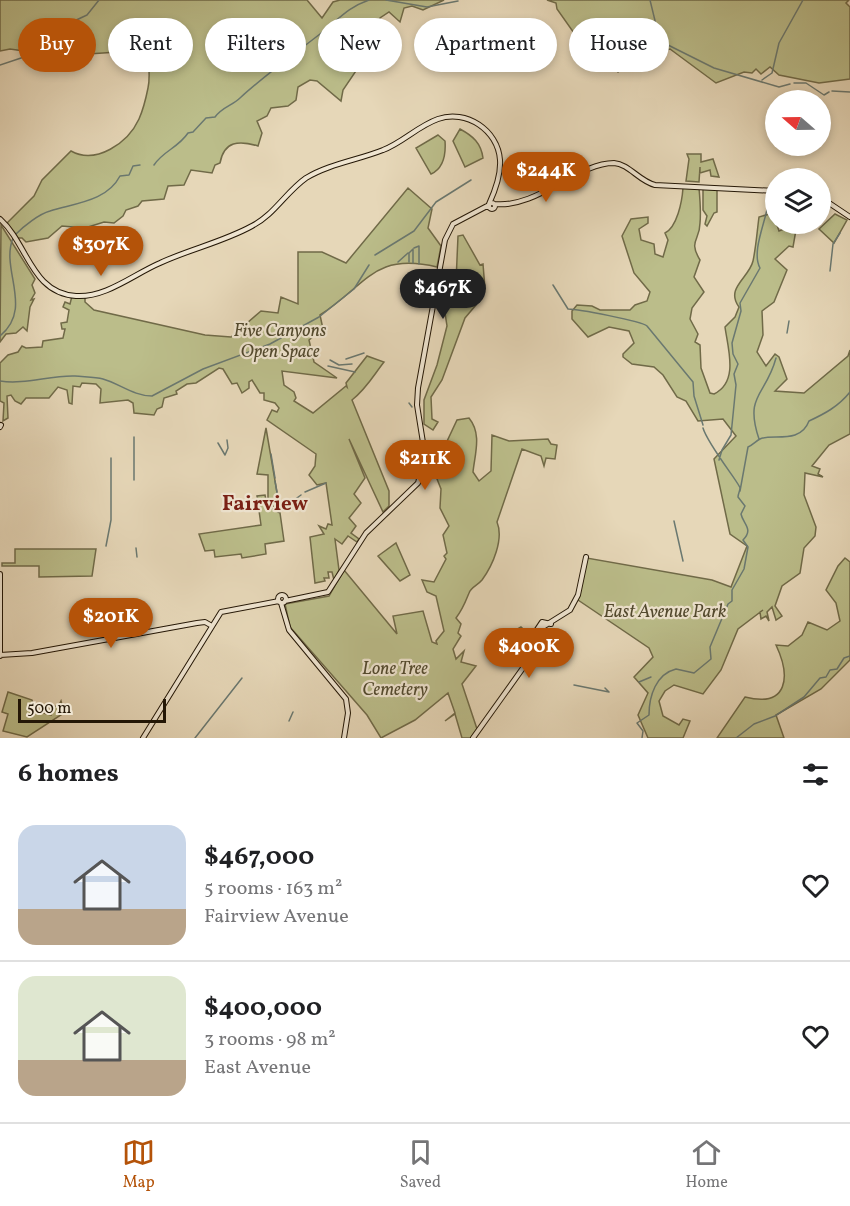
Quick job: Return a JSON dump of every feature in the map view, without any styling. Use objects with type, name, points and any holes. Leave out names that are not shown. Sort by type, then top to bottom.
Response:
[{"type":"main road","points":[[0,219],[6,224],[40,279],[60,291],[77,296],[92,294],[129,279],[158,263],[241,231],[265,219],[305,179],[398,142],[444,117],[464,118],[480,125],[492,137],[499,153],[500,170],[491,205]]},
{"type":"main road","points":[[0,574],[0,655],[32,653],[208,624],[216,621],[221,612],[328,592],[366,533],[418,483],[425,455],[417,405],[418,388],[445,240],[453,224],[491,205],[528,199],[574,177],[611,164],[624,166],[642,180],[655,185],[765,190]]},
{"type":"main road","points":[[831,204],[850,217]]},
{"type":"main road","points":[[537,630],[570,610],[574,603],[586,557]]},
{"type":"main road","points":[[282,601],[289,630],[346,699],[348,712],[344,738]]},
{"type":"main road","points":[[473,738],[523,668],[529,642],[542,622],[550,624]]},
{"type":"main road","points":[[143,738],[208,624]]},
{"type":"green space","points":[[0,0],[307,0],[322,18],[318,18],[318,72],[355,72],[343,90],[341,101],[317,81],[310,80],[298,87],[296,100],[288,106],[271,108],[267,116],[257,121],[262,133],[258,146],[239,143],[229,146],[212,173],[191,170],[184,185],[168,186],[164,199],[142,201],[138,206],[126,210],[123,216],[114,223],[104,222],[85,228],[62,226],[48,238],[26,242],[22,238],[17,238],[7,223],[34,196],[42,180],[71,151],[81,155],[101,153],[127,136],[142,112],[149,83],[149,72],[193,72],[193,18],[108,18],[108,53],[96,53],[96,18],[18,18],[18,50],[0,51]]},
{"type":"green space","points":[[340,0],[444,0],[423,10],[412,6],[404,8],[401,18],[396,18],[389,12],[380,18],[322,18],[333,2]]},
{"type":"green space","points":[[547,0],[849,0],[846,3],[850,7],[850,79],[819,83],[779,75],[770,67],[761,74],[756,69],[752,73],[744,72],[716,83],[669,49],[669,18],[569,18],[569,26],[557,9],[556,3]]},
{"type":"green space","points":[[460,129],[476,140],[483,158],[465,167],[453,141]]},
{"type":"green space","points":[[438,135],[445,141],[444,156],[439,168],[431,174],[416,148]]},
{"type":"green space","points":[[687,154],[701,154],[701,162],[713,159],[719,177],[711,176],[710,170],[700,173],[700,167],[699,182],[686,181],[689,159]]},
{"type":"green space","name":"Five Canyons Open Space","points":[[408,188],[432,209],[428,228],[441,246],[437,267],[398,264],[384,268],[372,274],[320,315],[323,329],[309,340],[314,362],[337,378],[282,371],[284,385],[294,392],[296,398],[294,401],[313,413],[347,387],[346,383],[367,356],[384,362],[352,400],[389,491],[389,506],[383,512],[349,439],[365,478],[354,494],[361,503],[349,518],[356,526],[351,533],[359,539],[357,542],[348,536],[342,544],[335,539],[339,570],[334,580],[332,572],[328,572],[329,578],[315,583],[310,537],[324,534],[319,526],[326,529],[328,524],[332,525],[326,483],[317,485],[309,475],[315,466],[316,454],[267,420],[272,410],[277,412],[279,408],[275,403],[264,400],[264,393],[260,393],[252,380],[249,382],[249,388],[242,393],[237,383],[232,384],[223,369],[219,368],[196,383],[187,384],[176,391],[177,394],[164,398],[162,407],[157,409],[154,415],[134,413],[133,403],[128,400],[100,403],[101,389],[96,384],[82,383],[80,387],[73,386],[72,404],[69,403],[67,390],[58,387],[49,398],[26,398],[21,404],[11,395],[7,396],[8,418],[3,421],[4,403],[0,401],[0,363],[8,355],[18,352],[22,346],[42,347],[43,341],[63,338],[65,329],[62,329],[61,323],[67,322],[69,310],[63,307],[65,302],[70,304],[72,296],[85,295],[85,302],[94,310],[205,335],[231,337],[261,311],[278,313],[281,297],[298,304],[298,252],[322,252],[346,263]]},
{"type":"green space","name":"East Avenue Park","points":[[683,188],[699,188],[700,229],[695,248],[700,260],[694,277],[704,292],[692,308],[690,319],[698,334],[695,342],[700,345],[701,368],[710,393],[714,394],[722,389],[727,382],[730,364],[725,327],[735,317],[739,307],[735,300],[736,289],[751,267],[759,217],[765,215],[765,234],[795,234],[793,247],[789,246],[775,259],[787,270],[774,302],[762,311],[763,335],[757,352],[766,366],[775,354],[779,357],[787,379],[775,391],[804,393],[848,356],[850,350],[850,434],[829,445],[812,466],[820,469],[818,474],[823,477],[805,473],[804,495],[816,527],[815,536],[804,548],[800,573],[782,586],[775,606],[782,616],[776,620],[772,607],[767,612],[769,621],[766,616],[761,619],[760,612],[738,629],[721,670],[703,694],[674,685],[665,691],[659,701],[663,716],[679,725],[683,719],[690,721],[683,738],[648,738],[638,715],[648,693],[634,677],[653,657],[649,648],[578,600],[587,558],[712,580],[731,587],[747,546],[730,534],[714,459],[736,436],[723,419],[698,421],[686,401],[677,397],[663,375],[654,367],[632,364],[623,357],[623,354],[634,343],[629,331],[609,327],[588,337],[572,319],[572,311],[577,305],[592,306],[600,310],[630,310],[635,305],[647,301],[650,292],[634,273],[622,236],[631,219],[648,217],[648,223],[639,229],[641,240],[654,244],[655,254],[663,257],[668,240],[665,233],[676,220]]},
{"type":"green space","points":[[703,188],[717,189],[717,212],[714,213],[707,226],[705,224],[707,216],[703,210]]},
{"type":"green space","points":[[835,214],[847,220],[834,243],[824,234],[831,234],[831,218]]},
{"type":"green space","points":[[1,225],[35,279],[32,285],[35,293],[31,300],[34,299],[30,307],[27,331],[23,327],[16,333],[6,334],[0,342]]},
{"type":"green space","points":[[463,235],[480,265],[483,264],[485,289],[476,296],[476,305],[465,318],[442,380],[431,397],[432,419],[438,422],[433,430],[424,424],[424,400],[437,365],[447,326],[445,313],[449,293],[456,282],[458,236]]},
{"type":"green space","name":"Lone Tree Cemetery","points":[[469,418],[477,437],[473,472],[479,481],[491,471],[492,435],[509,441],[548,439],[551,444],[557,445],[555,459],[546,458],[544,466],[541,456],[522,449],[497,522],[499,536],[493,560],[482,580],[470,591],[456,618],[461,624],[458,633],[461,636],[453,649],[456,659],[464,651],[461,662],[476,666],[462,684],[477,729],[471,738],[462,738],[455,714],[445,721],[455,713],[448,693],[415,720],[381,738],[367,715],[290,627],[285,604],[329,596],[344,570],[397,634],[393,616],[423,611],[432,642],[437,644],[436,641],[444,631],[436,596],[427,592],[422,580],[434,582],[446,559],[443,535],[449,526],[440,508],[441,489],[433,469],[435,455],[441,454],[457,420]]},
{"type":"green space","points":[[266,428],[280,511],[268,502],[268,475],[257,474]]},
{"type":"green space","points":[[265,495],[267,506],[280,513],[284,541],[265,544],[266,554],[242,558],[241,554],[215,557],[214,550],[205,551],[199,534],[261,525],[257,496]]},
{"type":"green space","points":[[396,543],[410,575],[400,581],[378,556]]},
{"type":"green space","points":[[15,549],[96,549],[92,576],[39,577],[39,566],[2,566],[2,563],[15,563]]},
{"type":"green space","points":[[845,558],[850,562],[850,660],[821,689],[776,715],[784,738],[717,738],[745,697],[770,698],[778,694],[782,687],[784,668],[776,645],[788,646],[802,635],[808,622],[827,630],[840,621],[836,603],[826,590],[838,566]]},
{"type":"green space","points":[[521,627],[530,635],[524,663],[501,650],[511,645],[517,635],[514,631]]},
{"type":"green space","points":[[8,692],[32,700],[35,711],[51,715],[50,708],[59,705],[61,701],[64,713],[27,737],[3,731],[8,714],[2,712]]},
{"type":"waterway","points":[[0,65],[27,56],[55,30],[87,15],[99,0]]},
{"type":"waterway","points":[[154,165],[206,118],[215,117],[343,14],[369,0]]},
{"type":"waterway","points":[[386,0],[427,7],[458,1]]},
{"type":"waterway","points":[[650,0],[658,33],[666,44],[714,68],[779,87],[790,84]]},
{"type":"waterway","points":[[762,80],[772,73],[779,43],[803,0]]},
{"type":"waterway","points":[[794,83],[806,83],[816,90]]},
{"type":"waterway","points":[[832,91],[850,92]]},
{"type":"waterway","points":[[16,234],[46,213],[99,196],[107,191],[120,176],[129,175],[133,166],[140,165]]},
{"type":"waterway","points":[[375,255],[414,231],[436,202],[471,180]]},
{"type":"waterway","points":[[719,460],[731,435],[736,385],[734,374],[738,364],[733,354],[732,343],[741,311],[740,303],[760,268],[757,254],[765,216]]},
{"type":"waterway","points":[[830,271],[833,244],[840,233]]},
{"type":"waterway","points":[[0,336],[10,325],[15,313],[16,301],[10,263],[13,238]]},
{"type":"waterway","points":[[414,248],[419,246],[419,264]]},
{"type":"waterway","points":[[409,262],[409,253],[413,249],[413,263]]},
{"type":"waterway","points":[[398,262],[408,253]]},
{"type":"waterway","points":[[0,381],[19,382],[66,376],[93,377],[139,394],[152,396],[203,369],[270,344],[319,317],[354,289],[369,265]]},
{"type":"waterway","points":[[553,285],[568,309],[634,321],[647,326],[693,382],[694,396],[703,425]]},
{"type":"waterway","points":[[787,333],[789,321]]},
{"type":"waterway","points":[[346,359],[364,353]]},
{"type":"waterway","points":[[759,439],[755,424],[755,404],[776,358]]},
{"type":"waterway","points":[[330,360],[339,365],[352,364]]},
{"type":"waterway","points":[[328,366],[355,372]]},
{"type":"waterway","points":[[740,491],[748,447],[765,437],[786,437],[799,433],[809,421],[836,406],[850,392]]},
{"type":"waterway","points":[[409,403],[412,407]]},
{"type":"waterway","points":[[642,738],[643,731],[637,723],[649,715],[652,693],[663,676],[676,669],[694,673],[711,659],[710,647],[728,604],[732,601],[732,590],[744,569],[748,547],[743,540],[748,530],[741,514],[745,506],[738,497],[740,488],[703,428]]},
{"type":"waterway","points":[[134,437],[134,480]]},
{"type":"waterway","points":[[225,455],[228,448],[227,440]]},
{"type":"waterway","points":[[218,443],[225,455]]},
{"type":"waterway","points":[[271,454],[275,478]]},
{"type":"waterway","points":[[106,546],[111,520],[111,458]]},
{"type":"waterway","points":[[275,481],[280,510]]},
{"type":"waterway","points":[[305,492],[326,483]]},
{"type":"waterway","points":[[294,500],[301,495]]},
{"type":"waterway","points":[[674,521],[683,561]]},
{"type":"waterway","points":[[136,548],[137,557]]},
{"type":"waterway","points":[[736,738],[754,724],[775,716],[804,697],[820,678],[826,677],[830,670],[837,669],[844,658],[850,656]]},
{"type":"waterway","points":[[639,682],[651,677]]},
{"type":"waterway","points":[[195,738],[242,678]]},
{"type":"waterway","points":[[574,685],[609,692],[605,688]]},
{"type":"waterway","points":[[289,721],[293,712]]},
{"type":"district","name":"Fairview","points":[[265,504]]}]
